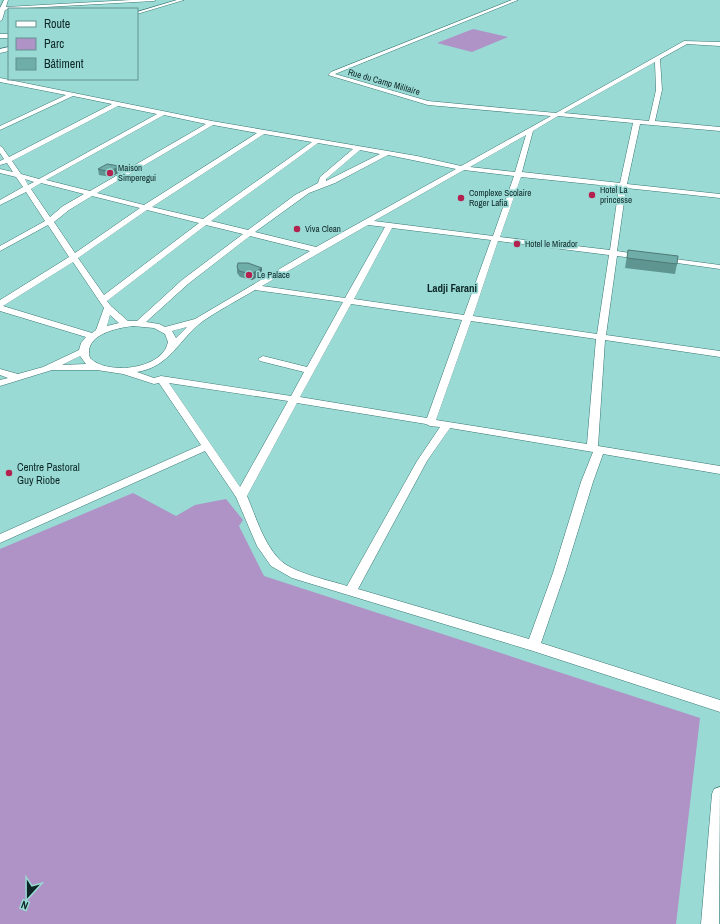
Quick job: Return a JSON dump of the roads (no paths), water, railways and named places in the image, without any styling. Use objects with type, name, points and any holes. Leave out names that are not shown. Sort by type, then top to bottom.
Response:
[{"type":"street","points":[[2,21],[2,9],[6,0]]},
{"type":"street","points":[[17,8],[154,0]]},
{"type":"street","points":[[138,12],[182,0]]},
{"type":"street","name":"Rue du Camp Militaire","points":[[516,0],[332,73],[332,75],[428,103],[558,114]]},
{"type":"street","points":[[2,9],[8,9]]},
{"type":"street","points":[[124,371],[152,365],[170,353],[173,346],[199,320],[366,222],[686,42],[720,44]]},
{"type":"street","points":[[652,122],[659,90],[657,58]]},
{"type":"street","points":[[0,80],[212,123],[316,142],[388,153],[462,168],[720,196]]},
{"type":"street","points":[[0,128],[71,95]]},
{"type":"street","points":[[0,164],[117,104]]},
{"type":"street","points":[[0,203],[27,189],[37,181],[163,113]]},
{"type":"street","points":[[558,114],[720,128]]},
{"type":"street","points":[[533,646],[559,573],[587,482],[595,450],[601,336],[623,186],[637,121]]},
{"type":"street","points":[[0,249],[50,221],[66,208],[212,123]]},
{"type":"street","points":[[430,423],[518,175],[530,131]]},
{"type":"street","points":[[0,304],[74,258],[146,207],[262,132]]},
{"type":"street","points":[[97,334],[106,304],[149,262],[316,142]]},
{"type":"street","points":[[0,148],[106,304],[126,324]]},
{"type":"street","points":[[322,183],[322,178],[359,148]]},
{"type":"street","points":[[140,323],[156,308],[249,233],[284,207],[322,183],[332,181],[388,153]]},
{"type":"street","points":[[0,171],[317,250]]},
{"type":"street","points":[[366,222],[720,266]]},
{"type":"street","points":[[241,496],[389,226]]},
{"type":"street","points":[[254,287],[346,302],[601,336],[720,354]]},
{"type":"street","points":[[0,308],[97,334]]},
{"type":"street","points":[[166,330],[199,320]]},
{"type":"street","points":[[96,367],[85,357],[84,351],[86,343],[97,334],[126,324],[140,323],[155,325],[166,330],[172,337],[173,346]]},
{"type":"street","points":[[0,383],[46,369],[84,351]]},
{"type":"street","points":[[263,359],[309,370]]},
{"type":"street","points":[[152,365],[157,380],[207,446],[241,496],[261,543],[275,563],[296,575],[351,590],[533,646],[720,706]]},
{"type":"street","points":[[46,369],[96,367],[124,371],[157,380],[294,399],[430,423],[720,470]]},
{"type":"street","points":[[0,372],[16,377]]},
{"type":"street","points":[[351,590],[422,461],[447,425]]},
{"type":"street","points":[[0,539],[207,446]]},
{"type":"street","points":[[710,924],[718,849],[720,794]]},
{"type":"place","name":"Maison Simperegui","points":[[110,173]]},
{"type":"place","name":"Hotel La princesse","points":[[592,195]]},
{"type":"place","name":"Complexe Scolaire Roger Lafia","points":[[461,198]]},
{"type":"place","name":"Viva Clean","points":[[297,229]]},
{"type":"place","name":"Hotel le Mirador","points":[[517,244]]},
{"type":"place","name":"Le Palace","points":[[249,275]]},
{"type":"place","name":"Centre Pastoral Guy Riobe","points":[[9,473]]},
{"type":"district","name":"Ladji Farani","points":[[452,288]]}]
